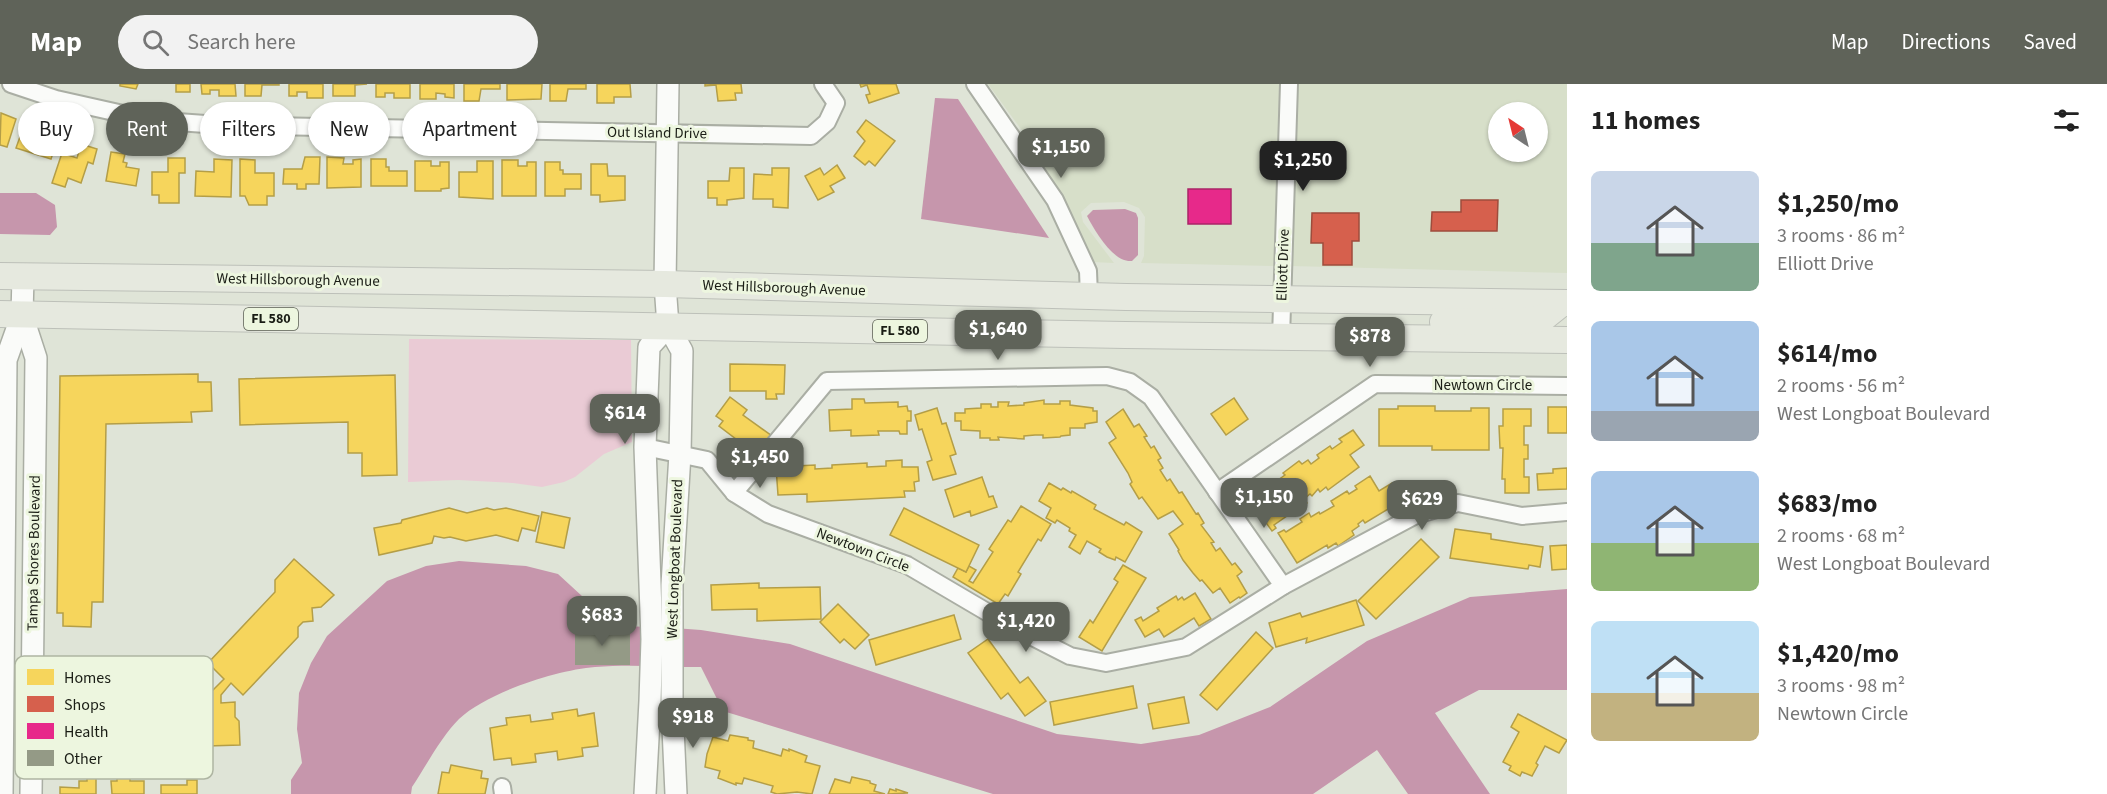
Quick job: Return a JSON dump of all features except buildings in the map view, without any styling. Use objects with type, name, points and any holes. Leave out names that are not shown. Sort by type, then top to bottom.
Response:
[{"type":"main road","name":"West Hillsborough Avenue","points":[[12,276],[665,285],[1089,296],[1564,303]]},
{"type":"main road","points":[[1376,339],[1434,322],[1524,321],[1543,318],[1564,303]]},
{"type":"main road","name":"FL 580","points":[[11,314],[1281,338],[1565,339]]},
{"type":"street","name":"Out Island Drive","points":[[11,84],[56,99],[150,120],[219,125],[811,136],[828,122],[836,103],[823,84]]},
{"type":"street","name":"West Longboat Boulevard","points":[[645,794],[650,701],[661,584],[680,454],[682,351],[668,326],[665,285],[668,84]]},
{"type":"street","points":[[975,84],[1055,200],[1088,271],[1089,296]]},
{"type":"street","name":"Elliott Drive","points":[[1281,338],[1289,84]]},
{"type":"street","name":"Tampa Shores Boulevard","points":[[2,794],[6,360],[12,276]]},
{"type":"street","name":"Tampa Shores Boulevard","points":[[11,314],[36,358],[33,656]]},
{"type":"street","name":"West Longboat Boulevard","points":[[668,326],[649,347],[645,447],[672,706],[676,794]]},
{"type":"street","points":[[734,493],[827,381],[1107,376],[1130,382],[1151,397],[1283,586]]},
{"type":"street","name":"Newtown Circle","points":[[1217,492],[1375,384],[1567,386]]},
{"type":"street","name":"Newtown Circle","points":[[645,447],[707,460],[734,493],[768,514],[907,565],[1009,625],[1070,656],[1106,663],[1186,647],[1283,586],[1416,515],[1458,503],[1522,516],[1567,512]]},
{"type":"street","name":"Tampa Shores Boulevard","points":[[31,779],[31,794]]},
{"type":"shaded area","points":[[988,84],[1282,84],[1276,266],[1141,263],[1144,256],[1145,217],[1139,208],[1124,202],[1091,203],[1081,212],[1083,222],[1114,263],[1092,262],[1042,169],[1032,144]]},
{"type":"shaded area","points":[[1297,84],[1567,84],[1567,273],[1291,266]]},
{"type":"shaded area","points":[[935,98],[958,99],[1049,238],[921,219]]},
{"type":"shaded area","points":[[0,193],[36,193],[55,205],[57,227],[50,235],[0,234]]},
{"type":"shaded area","points":[[1125,209],[1136,213],[1138,218],[1138,255],[1132,261],[1118,257],[1105,245],[1087,216],[1093,210]]},
{"type":"shaded area","points":[[409,339],[631,340],[632,442],[604,454],[575,477],[542,487],[458,480],[408,482]]},
{"type":"shaded area","points":[[459,561],[526,566],[558,574],[595,608],[607,601],[608,626],[701,630],[790,644],[1057,734],[1141,744],[1199,735],[1270,707],[1367,641],[1470,597],[1567,589],[1567,690],[1479,690],[1435,713],[1490,794],[1408,794],[1377,750],[1313,794],[993,794],[723,711],[701,667],[595,667],[562,673],[524,684],[505,691],[472,709],[459,719],[446,734],[412,787],[411,794],[291,794],[291,780],[302,763],[297,729],[299,693],[311,663],[327,636],[387,581],[426,566]]}]
